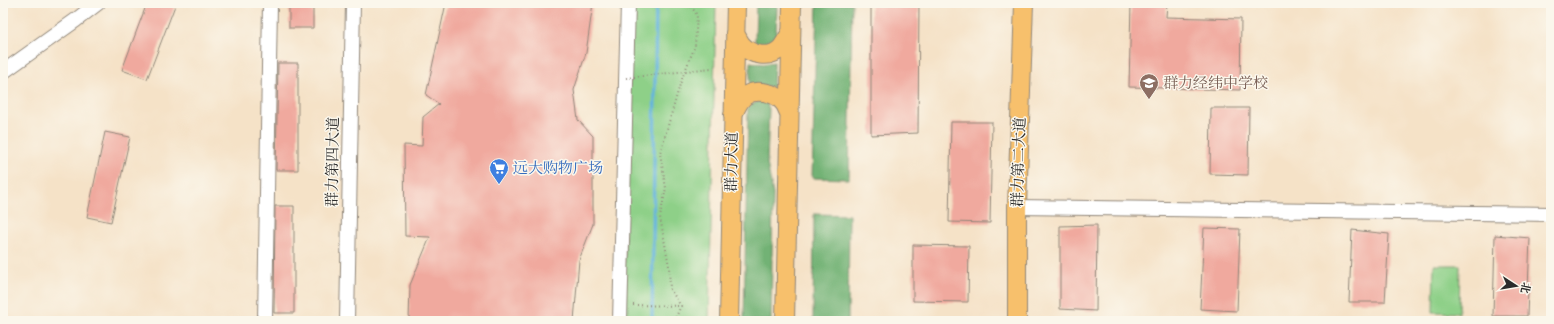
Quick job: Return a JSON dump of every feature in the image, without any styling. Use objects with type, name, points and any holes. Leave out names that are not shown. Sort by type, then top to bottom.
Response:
[{"type":"main road","name":"群力大道","points":[[729,321],[736,3]]},
{"type":"main road","points":[[785,321],[792,3]]},
{"type":"main road","name":"群力第二大道","points":[[1010,321],[1016,3]]},
{"type":"main road","name":"群力第二大道","points":[[1017,321],[1018,207],[1024,3]]},
{"type":"main road","points":[[735,33],[741,44],[747,50],[753,53],[768,55],[775,53],[780,49],[791,32]]},
{"type":"main road","points":[[733,115],[741,99],[753,92],[773,95],[784,103],[789,113]]},
{"type":"street","points":[[3,72],[98,3]]},
{"type":"street","points":[[265,321],[270,3]]},
{"type":"street","name":"群力第四大道","points":[[347,321],[353,3]]},
{"type":"street","points":[[620,321],[628,3]]},
{"type":"street","points":[[1018,207],[1551,214]]},
{"type":"path","points":[[680,306],[670,289],[669,266],[660,217],[666,188],[660,153],[681,82],[695,46],[698,15],[689,3]]},
{"type":"path","points":[[626,78],[711,68]]},
{"type":"path","points":[[620,304],[680,306]]},
{"type":"path","points":[[674,321],[680,306]]},
{"type":"green space","points":[[631,3],[716,3],[709,321],[623,321]]},
{"type":"green space","points":[[756,3],[777,3],[776,40],[765,46],[755,42]]},
{"type":"green space","points":[[817,3],[852,3],[849,179],[812,178]]},
{"type":"green space","points":[[750,62],[763,64],[774,62],[773,87],[750,86]]},
{"type":"green space","points":[[759,101],[767,104],[769,109],[767,163],[773,194],[771,321],[744,321],[748,108]]},
{"type":"green space","points":[[814,214],[849,215],[848,321],[813,321]]},
{"type":"green space","points":[[1434,265],[1460,265],[1459,313],[1433,312]]},
{"type":"building","points":[[147,3],[176,3],[147,79],[122,70]]},
{"type":"building","points":[[289,3],[313,3],[313,28],[289,28]]},
{"type":"building","name":"远大购物广场","points":[[446,3],[593,3],[586,53],[574,90],[578,120],[593,136],[593,224],[579,260],[574,321],[409,321],[410,285],[430,237],[405,236],[404,145],[422,146],[423,117],[439,104],[426,95]]},
{"type":"building","points":[[871,3],[919,3],[918,133],[871,135]]},
{"type":"building","points":[[1131,3],[1167,3],[1166,17],[1241,19],[1240,90],[1129,87]]},
{"type":"building","points":[[278,63],[298,63],[298,170],[276,170]]},
{"type":"building","points":[[1211,108],[1249,108],[1248,175],[1210,174]]},
{"type":"building","points":[[951,122],[992,122],[990,223],[949,222]]},
{"type":"building","points":[[105,132],[130,137],[111,222],[87,217]]},
{"type":"building","points":[[275,206],[294,206],[294,313],[274,313]]},
{"type":"building","points":[[1097,225],[1096,311],[1060,309],[1060,226]]},
{"type":"building","points":[[1204,228],[1240,229],[1237,311],[1200,309]]},
{"type":"building","points":[[1352,230],[1389,234],[1385,302],[1349,302]]},
{"type":"building","points":[[1495,235],[1530,238],[1527,316],[1493,316]]},
{"type":"building","points":[[913,245],[969,246],[968,302],[913,301]]},
{"type":"waterway","points":[[652,321],[656,3]]},
{"type":"place","name":"群力经纬中学校","points":[[1149,100]]},
{"type":"place","name":"远大购物广场","points":[[499,185]]}]
